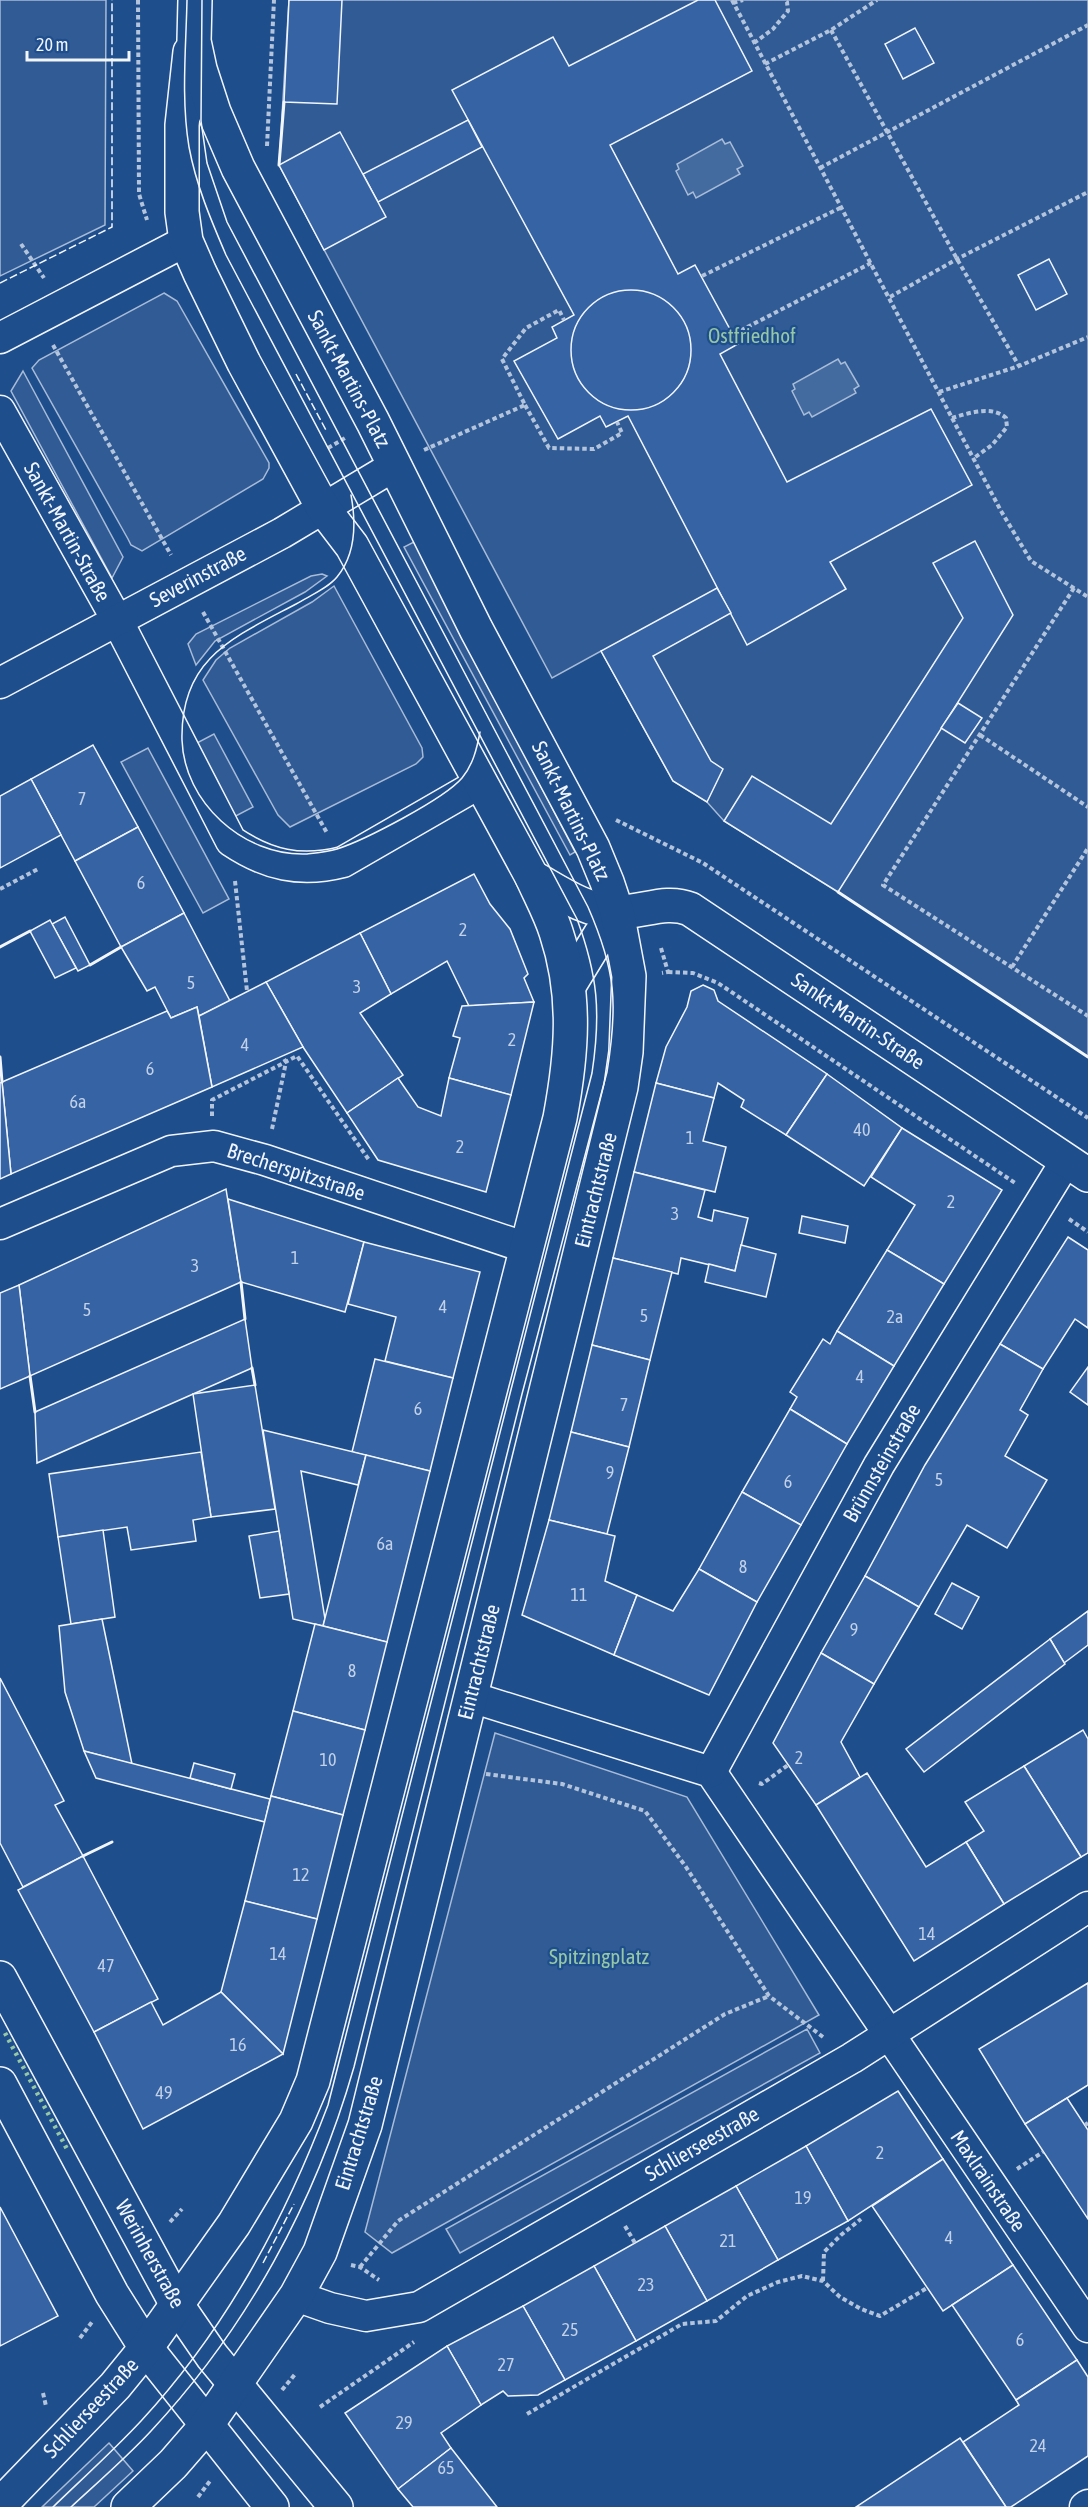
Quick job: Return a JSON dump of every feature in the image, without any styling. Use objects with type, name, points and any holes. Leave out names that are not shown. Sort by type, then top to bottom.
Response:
[{"type":"main road","name":"Sankt-Martins-Platz","points":[[194,15],[182,125],[182,212],[186,241],[243,363],[323,508],[352,546],[532,877]]},
{"type":"main road","name":"Sankt-Martins-Platz","points":[[194,15],[200,69],[207,93],[234,159],[373,422],[476,629],[593,848],[617,912]]},
{"type":"main road","name":"Sankt-Martin-Straße","points":[[532,877],[588,907],[617,912],[678,905],[690,909],[1077,1168]]},
{"type":"main road","points":[[177,2305],[234,2224],[274,2159],[296,2121],[312,2081],[560,1118],[569,1072],[570,984],[556,931],[532,877]]},
{"type":"main road","points":[[570,984],[617,912]]},
{"type":"main road","name":"Eintrachtstraße","points":[[237,2385],[296,2296],[320,2252],[365,2125],[621,1087],[626,1052],[629,976],[617,912]]},
{"type":"main road","name":"Werinherstraße","points":[[0,1978],[177,2305],[208,2350],[336,2507]]},
{"type":"main road","points":[[0,2084],[112,2294],[146,2348],[272,2507]]},
{"type":"main road","name":"Schlierseestraße","points":[[0,2505],[115,2386],[177,2305]]},
{"type":"main road","points":[[128,2507],[173,2464],[237,2385]]},
{"type":"street","points":[[0,338],[186,241]]},
{"type":"street","name":"Sankt-Martin-Straße","points":[[0,411],[117,620]]},
{"type":"street","name":"Severinstraße","points":[[0,683],[282,533],[394,466]]},
{"type":"street","points":[[117,620],[231,841],[252,855],[283,866],[322,867],[343,862],[480,783]]},
{"type":"street","name":"Brecherspitzstraße","points":[[0,1224],[171,1151],[214,1146],[265,1160],[527,1248]]},
{"type":"street","name":"Brünnsteinstraße","points":[[711,1772],[879,1465],[1041,1201],[1077,1168]]},
{"type":"street","points":[[471,1697],[711,1772],[889,2034]]},
{"type":"street","name":"Schlierseestraße","points":[[296,2296],[330,2308],[366,2316],[419,2307],[852,2058],[1088,1907]]},
{"type":"street","name":"Maxlrainstraße","points":[[889,2034],[1088,2327]]},
{"type":"path","points":[[138,0],[139,194]]},
{"type":"path","points":[[267,152],[274,0]]},
{"type":"path","points":[[743,0],[732,1],[1001,511],[1031,561],[1088,597]]},
{"type":"path","points":[[754,42],[773,29],[788,11],[785,0]]},
{"type":"path","points":[[765,64],[831,30],[877,0]]},
{"type":"path","points":[[820,168],[1088,25]]},
{"type":"path","points":[[831,30],[1018,366]]},
{"type":"path","points":[[890,297],[957,259],[1088,192]]},
{"type":"path","points":[[702,276],[842,207]]},
{"type":"path","points":[[21,244],[37,265],[60,307]]},
{"type":"path","points":[[734,334],[871,262]]},
{"type":"path","points":[[564,320],[559,310],[525,328],[502,359],[525,405],[549,448],[594,449],[622,433],[617,422]]},
{"type":"path","points":[[939,392],[1018,366],[1088,337]]},
{"type":"path","points":[[423,451],[525,405]]},
{"type":"path","points":[[952,418],[988,411],[999,412],[1006,418],[1007,427],[999,437],[974,458]]},
{"type":"path","points":[[300,464],[373,422]]},
{"type":"path","points":[[1074,588],[883,885],[1088,1016]]},
{"type":"path","points":[[980,735],[1088,807]]},
{"type":"path","points":[[615,819],[703,863],[1088,1118]]},
{"type":"path","points":[[231,841],[247,991]]},
{"type":"path","points":[[1012,967],[1088,848]]},
{"type":"path","points":[[0,889],[38,869]]},
{"type":"path","points":[[668,972],[693,972],[718,982],[1088,1232]]},
{"type":"path","points":[[214,1146],[212,1100],[297,1056],[373,1166]]},
{"type":"path","points":[[265,1160],[286,1062],[283,1057]]},
{"type":"path","points":[[454,1764],[472,1772],[562,1784],[645,1811],[686,1867],[769,1996],[852,2058]]},
{"type":"path","points":[[360,2267],[398,2221],[726,2014],[769,1996]]},
{"type":"path","points":[[823,2281],[824,2252],[861,2219]]},
{"type":"path","points":[[623,2222],[635,2243]]},
{"type":"path","points":[[320,2252],[343,2263],[360,2267],[419,2307]]},
{"type":"path","points":[[526,2414],[682,2324],[716,2321],[747,2296],[778,2282],[802,2276],[823,2281],[840,2297],[861,2309],[880,2316],[927,2288]]},
{"type":"path","points":[[678,2317],[682,2324]]},
{"type":"path","points":[[320,2407],[420,2338]]},
{"type":"path","points":[[43,2393],[46,2406]]},
{"type":"shaded area","points":[[0,0],[106,0],[105,225],[0,276]]},
{"type":"shaded area","name":"Ostfriedhof","points":[[289,0],[1088,0],[1088,1057],[838,892],[724,821],[707,802],[673,781],[601,651],[552,678],[279,165]]},
{"type":"shaded area","points":[[722,139],[725,144],[730,142],[743,166],[737,169],[740,174],[696,198],[693,192],[688,195],[676,171],[679,169],[677,164]]},
{"type":"shaded area","points":[[164,293],[177,301],[269,463],[269,468],[263,479],[142,551],[131,545],[32,368],[39,360]]},
{"type":"shaded area","points":[[838,359],[841,364],[845,362],[859,386],[854,389],[856,393],[812,417],[809,412],[804,415],[792,391],[795,389],[793,384]]},
{"type":"shaded area","points":[[23,371],[123,557],[112,578],[11,391]]},
{"type":"shaded area","points":[[414,542],[575,852],[570,855],[404,547]]},
{"type":"shaded area","points":[[322,574],[327,576],[305,592],[215,641],[196,665],[188,644],[196,634],[311,576]]},
{"type":"shaded area","points":[[334,586],[422,748],[423,757],[416,764],[290,827],[278,815],[203,680],[216,660],[230,648],[312,602]]},
{"type":"shaded area","points":[[214,734],[253,807],[232,818],[193,745]]},
{"type":"shaded area","points":[[148,748],[229,899],[203,913],[121,762]]},
{"type":"shaded area","name":"Spitzingplatz","points":[[495,1733],[687,1797],[819,2015],[392,2253],[365,2232]]},
{"type":"shaded area","points":[[807,2029],[820,2053],[460,2253],[446,2229]]},
{"type":"shaded area","points":[[109,2443],[133,2471],[94,2507],[42,2507]]},
{"type":"building","points":[[289,0],[342,0],[337,104],[284,102]]},
{"type":"building","points":[[698,0],[715,0],[752,71],[610,145],[678,274],[695,265],[738,344],[720,354],[787,482],[931,409],[972,485],[830,562],[846,589],[747,645],[628,416],[606,427],[600,416],[558,439],[514,361],[557,338],[552,327],[574,315],[452,90],[553,37],[569,66]]},
{"type":"building","points":[[915,28],[934,63],[903,79],[885,44]]},
{"type":"building","points":[[468,120],[482,147],[378,202],[363,174]]},
{"type":"building","points":[[340,132],[386,217],[324,250],[279,165]]},
{"type":"building","points":[[1049,259],[1067,294],[1036,310],[1018,275]]},
{"type":"building","points":[[631,290],[654,295],[673,308],[686,327],[691,350],[686,373],[673,392],[654,405],[631,410],[608,405],[589,392],[576,373],[571,350],[576,327],[589,308],[608,295]]},
{"type":"building","points":[[975,541],[1013,615],[838,892],[724,821],[752,776],[831,824],[963,618],[933,563]]},
{"type":"building","points":[[717,588],[731,613],[653,656],[711,761],[723,769],[707,802],[673,781],[601,651]]},
{"type":"building","points":[[958,703],[982,718],[965,743],[941,728]]},
{"type":"building","points":[[93,745],[138,827],[75,861],[31,779]]},
{"type":"building","points":[[31,779],[61,835],[0,868],[0,796]]},
{"type":"building","points":[[138,827],[184,913],[121,947],[75,861]]},
{"type":"building","points":[[474,874],[490,904],[510,929],[528,974],[524,978],[534,1002],[469,1006],[447,961],[391,994],[360,933]]},
{"type":"building","points":[[184,913],[230,1001],[199,1016],[197,1007],[171,1018],[155,987],[147,991],[121,947]]},
{"type":"building","points":[[65,917],[90,965],[78,971],[52,924]]},
{"type":"building","points":[[50,920],[76,968],[55,978],[30,931]]},
{"type":"building","points":[[360,933],[391,994],[360,1013],[403,1075],[347,1113],[303,1047],[266,982]]},
{"type":"building","points":[[266,982],[303,1047],[212,1087],[199,1016]]},
{"type":"building","points":[[703,985],[714,990],[718,1001],[827,1074],[786,1135],[741,1107],[744,1100],[718,1083],[714,1098],[656,1083],[666,1047],[687,1007],[691,991]]},
{"type":"building","points":[[534,1002],[511,1095],[449,1078],[460,1038],[453,1036],[462,1006]]},
{"type":"building","points":[[197,1007],[212,1087],[11,1174],[2,1082],[167,1011],[171,1018]]},
{"type":"building","points":[[827,1074],[902,1128],[864,1186],[786,1135]]},
{"type":"building","points":[[398,1078],[418,1107],[441,1116],[449,1078],[511,1095],[486,1192],[378,1160],[347,1113]]},
{"type":"building","points":[[2,1082],[11,1174],[0,1179],[0,1083]]},
{"type":"building","points":[[656,1083],[714,1098],[703,1141],[726,1147],[715,1192],[634,1172]]},
{"type":"building","points":[[902,1128],[1002,1190],[944,1284],[887,1250],[915,1205],[871,1177]]},
{"type":"building","points":[[634,1172],[705,1190],[698,1217],[712,1221],[714,1210],[748,1218],[735,1271],[681,1258],[678,1274],[613,1258]]},
{"type":"building","points":[[226,1189],[241,1282],[30,1376],[19,1285]]},
{"type":"building","points":[[228,1199],[364,1242],[345,1312],[241,1282]]},
{"type":"building","points":[[802,1216],[848,1226],[845,1243],[799,1233]]},
{"type":"building","points":[[1068,1237],[1088,1250],[1088,1328],[1075,1319],[1043,1369],[1000,1344]]},
{"type":"building","points":[[364,1242],[480,1272],[453,1378],[385,1361],[396,1317],[348,1304]]},
{"type":"building","points":[[741,1245],[776,1254],[766,1297],[705,1282],[709,1264],[735,1271]]},
{"type":"building","points":[[887,1250],[944,1284],[894,1366],[837,1331]]},
{"type":"building","points":[[613,1258],[672,1272],[650,1360],[592,1345]]},
{"type":"building","points":[[19,1285],[30,1376],[0,1389],[0,1293]]},
{"type":"building","points":[[245,1319],[252,1368],[37,1463],[35,1412]]},
{"type":"building","points":[[837,1331],[894,1366],[847,1444],[790,1409],[797,1397],[790,1392],[823,1339],[830,1344]]},
{"type":"building","points":[[1000,1344],[1043,1369],[1020,1410],[1028,1415],[1005,1456],[1047,1480],[1007,1548],[967,1525],[919,1607],[865,1576],[925,1465]]},
{"type":"building","points":[[592,1345],[650,1360],[629,1447],[571,1432]]},
{"type":"building","points":[[375,1359],[453,1378],[430,1471],[352,1452]]},
{"type":"building","points":[[1088,1367],[1088,1405],[1070,1392]]},
{"type":"building","points":[[255,1385],[275,1509],[211,1517],[193,1394]]},
{"type":"building","points":[[790,1409],[847,1444],[801,1525],[742,1492]]},
{"type":"building","points":[[263,1430],[366,1455],[358,1485],[301,1471],[325,1619],[323,1626],[293,1619]]},
{"type":"building","points":[[571,1432],[629,1447],[607,1534],[549,1520]]},
{"type":"building","points":[[201,1452],[211,1517],[193,1520],[196,1541],[131,1550],[127,1527],[58,1537],[49,1474]]},
{"type":"building","points":[[366,1455],[430,1471],[387,1642],[323,1626]]},
{"type":"building","points":[[742,1492],[801,1525],[757,1602],[699,1569]]},
{"type":"building","points":[[549,1520],[615,1536],[605,1581],[637,1595],[614,1655],[522,1615]]},
{"type":"building","points":[[103,1530],[115,1617],[71,1624],[58,1537]]},
{"type":"building","points":[[279,1531],[289,1594],[260,1598],[249,1536]]},
{"type":"building","points":[[699,1569],[757,1602],[709,1695],[614,1655],[637,1595],[673,1611]]},
{"type":"building","points":[[865,1576],[919,1607],[874,1684],[821,1653]]},
{"type":"building","points":[[952,1583],[979,1597],[962,1629],[935,1614]]},
{"type":"building","points":[[1088,1611],[1088,1645],[1064,1663],[1050,1639]]},
{"type":"building","points":[[102,1619],[132,1764],[84,1751],[65,1692],[59,1626]]},
{"type":"building","points":[[315,1624],[387,1642],[365,1730],[293,1711]]},
{"type":"building","points":[[1050,1639],[1065,1664],[924,1772],[906,1749]]},
{"type":"building","points":[[821,1653],[874,1684],[841,1742],[860,1777],[816,1805],[773,1743]]},
{"type":"building","points":[[0,1678],[64,1801],[55,1805],[83,1856],[23,1887],[0,1843]]},
{"type":"building","points":[[293,1711],[365,1730],[343,1815],[271,1796]]},
{"type":"building","points":[[1083,1730],[1088,1739],[1088,1853],[1081,1857],[1024,1766]]},
{"type":"building","points":[[84,1751],[270,1799],[265,1822],[96,1778]]},
{"type":"building","points":[[194,1763],[235,1774],[231,1789],[190,1778]]},
{"type":"building","points":[[1024,1766],[1081,1857],[1004,1904],[966,1842],[984,1831],[965,1802]]},
{"type":"building","points":[[867,1773],[926,1867],[966,1842],[1004,1904],[914,1961],[816,1805]]},
{"type":"building","points":[[271,1796],[343,1815],[317,1919],[245,1901]]},
{"type":"building","points":[[83,1856],[158,1999],[94,2032],[18,1890]]},
{"type":"building","points":[[245,1901],[317,1919],[283,2054],[221,1992]]},
{"type":"building","points":[[1088,1983],[1088,2085],[1025,2124],[979,2049]]},
{"type":"building","points":[[221,1992],[283,2054],[143,2129],[94,2032],[151,2002],[163,2025]]},
{"type":"building","points":[[898,2091],[943,2159],[848,2221],[806,2146]]},
{"type":"building","points":[[1067,2098],[1088,2130],[1088,2219],[1025,2124]]},
{"type":"building","points":[[806,2146],[848,2221],[778,2260],[736,2186]]},
{"type":"building","points":[[943,2159],[1013,2265],[943,2311],[872,2206]]},
{"type":"building","points":[[736,2186],[778,2260],[707,2301],[665,2226]]},
{"type":"building","points":[[0,2207],[58,2316],[0,2346]]},
{"type":"building","points":[[665,2226],[707,2301],[636,2341],[594,2266]]},
{"type":"building","points":[[1013,2265],[1077,2360],[1016,2400],[952,2305]]},
{"type":"building","points":[[594,2266],[636,2341],[565,2380],[523,2306]]},
{"type":"building","points":[[523,2306],[565,2380],[538,2395],[508,2396],[503,2391],[481,2405],[447,2346]]},
{"type":"building","points":[[447,2346],[481,2405],[441,2433],[451,2448],[398,2489],[345,2413]]},
{"type":"building","points":[[1077,2360],[1088,2377],[1088,2456],[1011,2507],[1006,2507],[963,2442],[1019,2405],[1016,2400]]},
{"type":"building","points":[[960,2438],[1006,2507],[856,2507]]},
{"type":"building","points":[[451,2448],[497,2507],[413,2507],[398,2489]]},
{"type":"tram line","points":[[53,2507],[109,2454],[172,2386],[226,2311],[272,2232],[328,2105],[592,1073],[595,1051],[596,995],[589,959],[577,919],[226,255],[210,215],[200,189],[189,147],[185,111],[187,0]]},
{"type":"tram line","points":[[71,2507],[151,2431],[218,2350],[274,2261],[298,2215],[338,2117],[354,2067],[522,1394],[607,1072],[613,1027],[609,969],[588,907],[227,222],[207,163],[201,121],[202,0]]},
{"type":"tram line","points":[[351,495],[354,516],[353,538],[348,558],[337,577],[318,592],[232,640],[201,670],[190,689],[184,712],[182,740],[185,763],[193,784],[221,821],[260,846],[283,852],[306,854],[326,852],[384,828],[453,787],[472,762],[480,732]]},
{"type":"hedge","points":[[5,2033],[67,2149]]},
{"type":"fence","points":[[0,283],[112,227],[112,0]]},
{"type":"fence","points":[[296,374],[327,432]]},
{"type":"fence","points":[[263,2263],[294,2204]]},
{"type":"wall","points":[[279,165],[284,102]]},
{"type":"wall","points":[[838,892],[1088,1057]]},
{"type":"wall","points":[[0,947],[30,931]]},
{"type":"wall","points":[[90,965],[121,947]]},
{"type":"wall","points":[[0,1057],[2,1082]]},
{"type":"wall","points":[[241,1282],[245,1319]]},
{"type":"wall","points":[[252,1368],[255,1385]]},
{"type":"wall","points":[[30,1376],[35,1412]]},
{"type":"wall","points":[[83,1856],[112,1842]]}]
